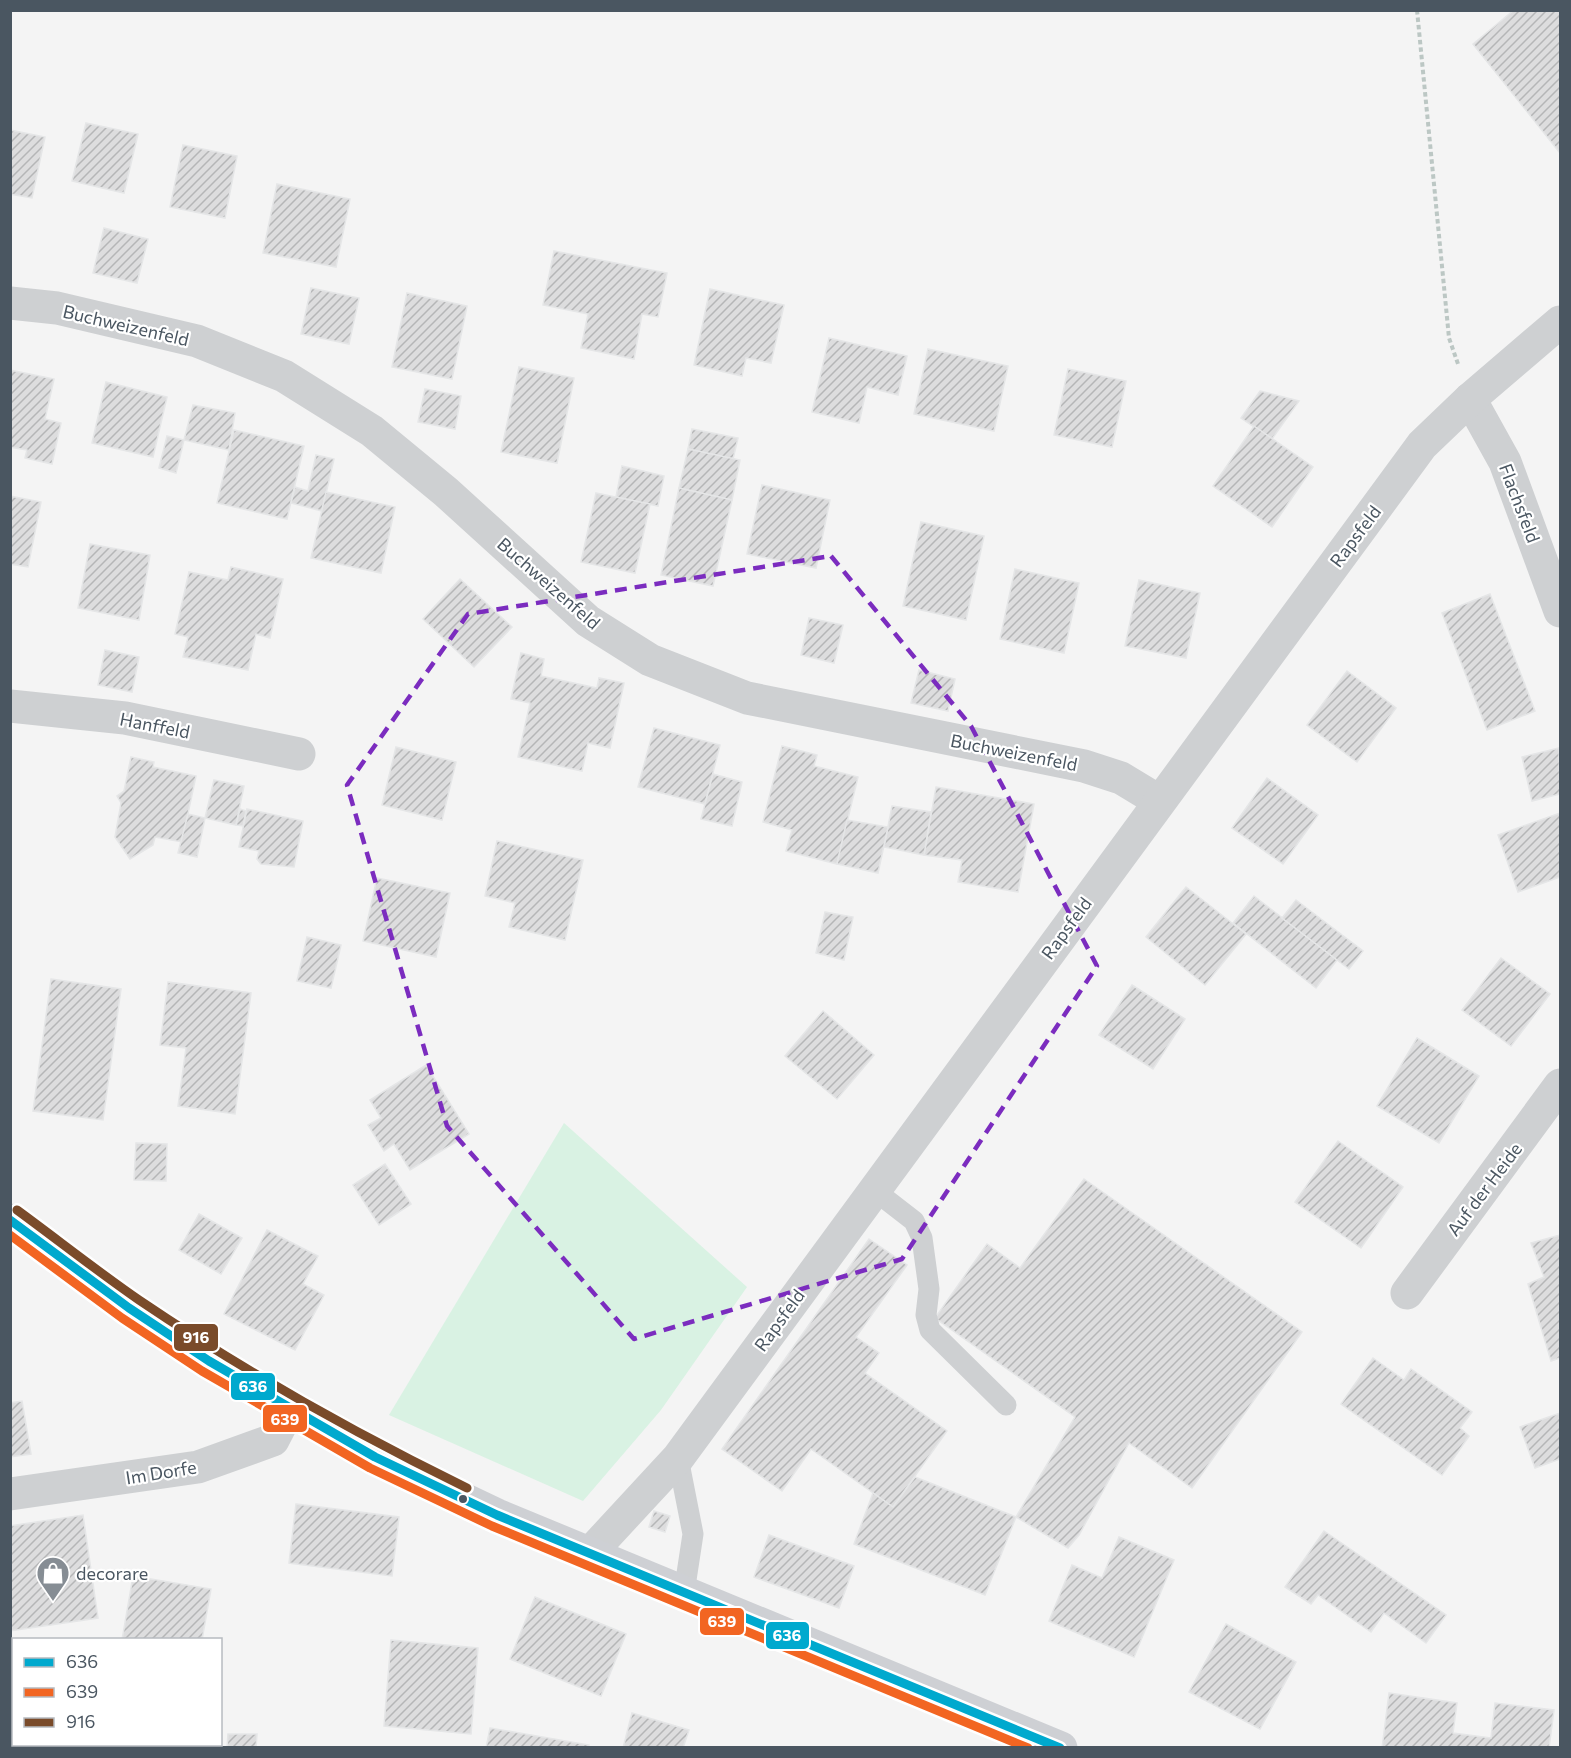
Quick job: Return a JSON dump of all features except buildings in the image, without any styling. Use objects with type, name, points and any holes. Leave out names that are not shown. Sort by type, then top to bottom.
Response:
[{"type":"main road","points":[[10,1220],[129,1308],[290,1409],[375,1457],[462,1499],[1061,1748]]},
{"type":"street","name":"Buchweizenfeld","points":[[10,303],[57,308],[197,341],[284,376],[372,431],[446,492],[588,621],[650,660],[747,698],[1084,766],[1121,778],[1159,801]]},
{"type":"street","name":"Rapsfeld","points":[[591,1552],[678,1458],[1422,445],[1470,399],[1560,322]]},
{"type":"street","name":"Flachsfeld","points":[[1470,399],[1505,462],[1560,611]]},
{"type":"street","name":"Hanffeld","points":[[10,706],[125,718],[299,754]]},
{"type":"street","name":"Auf der Heide","points":[[1407,1293],[1560,1085]]},
{"type":"street","name":"Im Dorfe","points":[[10,1494],[198,1467],[273,1440],[290,1409]]},
{"type":"lane","points":[[874,1190],[914,1221],[922,1238],[929,1289],[926,1315],[930,1330],[1006,1406]]},
{"type":"lane","points":[[678,1458],[693,1534],[684,1593]]},
{"type":"path","points":[[1417,10],[1449,338],[1470,399]]},
{"type":"highlighted area","points":[[831,556],[971,726],[1097,966],[902,1259],[634,1339],[447,1126],[347,785],[468,614]]},
{"type":"green space","points":[[564,1123],[747,1287],[661,1410],[583,1501],[389,1415]]},
{"type":"transit line","name":"916","points":[[17,1210],[123,1289],[219,1352],[341,1423],[467,1488]]},
{"type":"transit line","name":"636","points":[[10,1220],[129,1308],[209,1361],[375,1457],[497,1515],[1060,1748]]},
{"type":"transit line","name":"639","points":[[10,1235],[122,1318],[202,1371],[370,1468],[492,1526],[1028,1748]]},
{"type":"place","name":"decorare","points":[[53,1602]]}]
